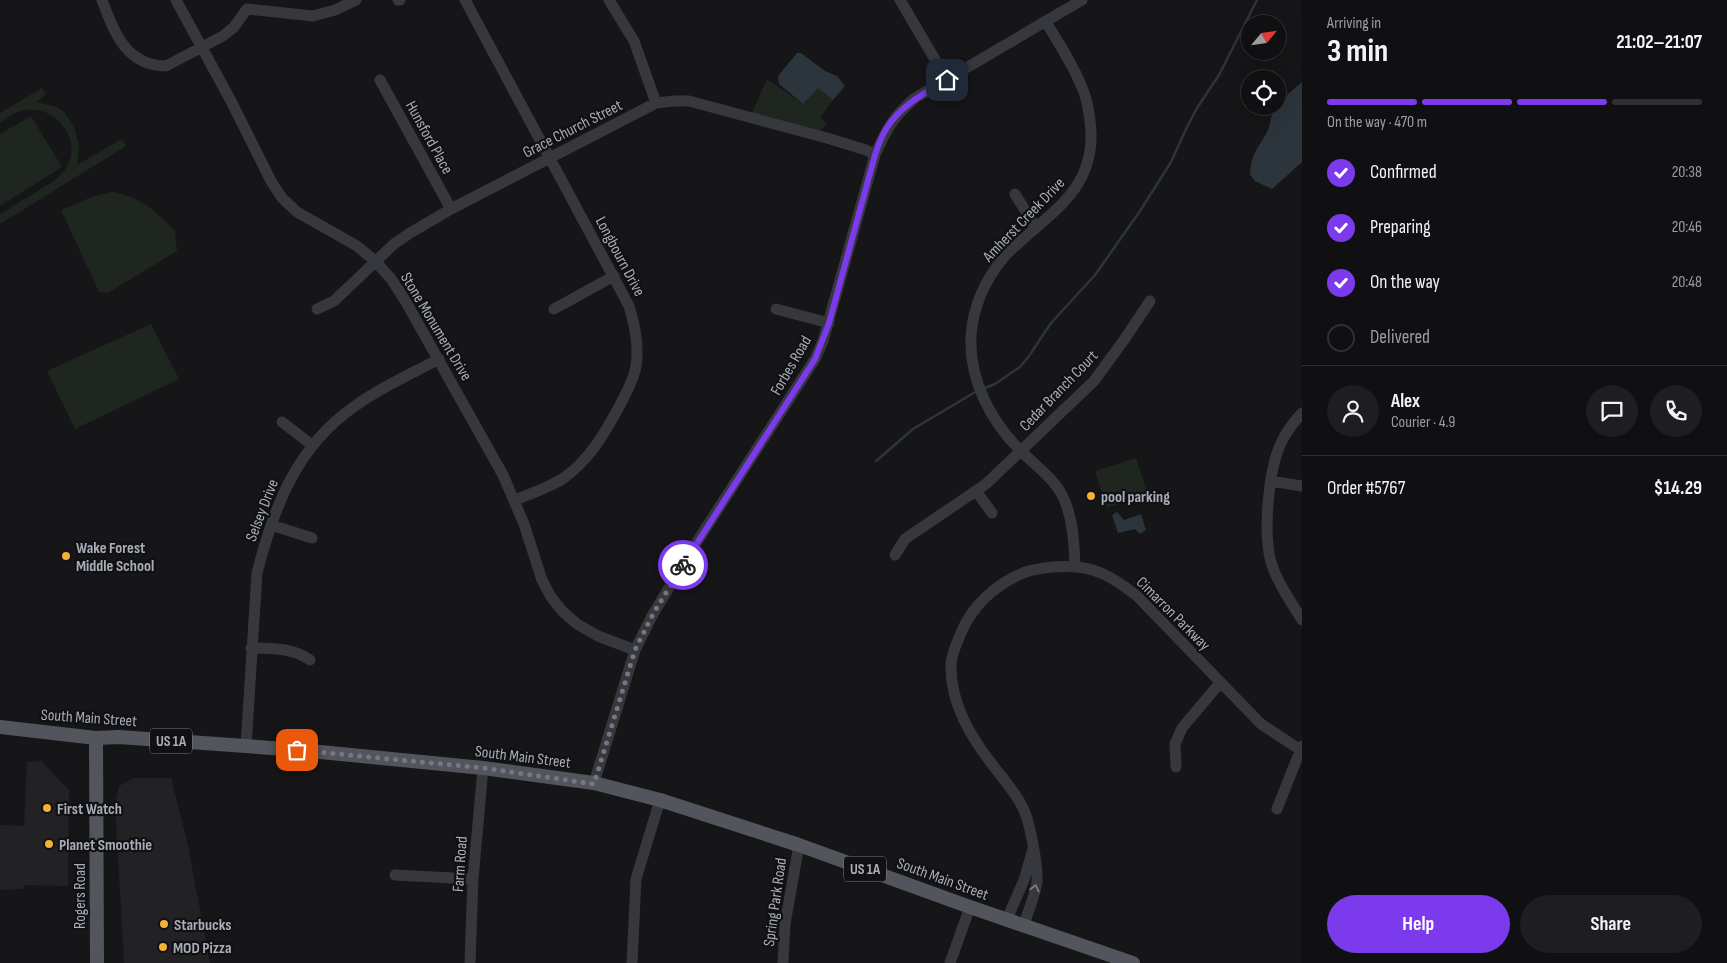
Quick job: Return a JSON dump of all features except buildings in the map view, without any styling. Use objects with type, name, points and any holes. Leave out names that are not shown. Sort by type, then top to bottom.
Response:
[{"type":"main road","name":"South Main Street","points":[[0,727],[96,738],[120,737],[246,746],[483,768],[594,784],[660,800],[799,845],[970,907],[1134,963]]},
{"type":"main road","name":"Rogers Road","points":[[96,738],[96,963]]},
{"type":"street","points":[[102,0],[120,40],[129,52],[137,60],[157,66],[166,66],[222,36],[234,27],[244,5],[313,16],[335,10],[356,0]]},
{"type":"street","name":"Stone Monument Drive","points":[[176,0],[231,100],[271,181],[282,198],[297,212],[357,246],[375,261],[392,280],[406,302],[503,475],[515,500],[542,580],[551,597],[563,612],[577,624],[598,636],[635,650]]},
{"type":"street","name":"Longbourn Drive","points":[[465,0],[629,306],[638,350],[636,368],[630,386],[607,429],[593,450],[577,467],[563,478],[515,500]]},
{"type":"street","points":[[609,0],[634,41],[656,103]]},
{"type":"street","points":[[900,0],[947,80]]},
{"type":"street","name":"Forbes Road","points":[[594,784],[635,650],[653,614],[815,359],[829,323],[875,155],[886,130],[898,113],[916,98],[1082,0]]},
{"type":"street","name":"Amherst Creek Drive","points":[[1046,22],[1082,85],[1090,111],[1091,144],[1085,172],[1074,192],[1004,256],[987,280],[976,306],[971,337],[974,363],[982,394],[997,424],[1021,452],[1053,482],[1062,496],[1068,512],[1074,545],[1075,566]]},
{"type":"street","name":"Hunsford Place","points":[[380,80],[450,209]]},
{"type":"street","name":"Grace Church Street","points":[[317,309],[334,301],[394,244],[410,233],[450,209],[656,103],[689,101],[843,143],[866,150],[875,155]]},
{"type":"street","points":[[1015,194],[1036,228]]},
{"type":"street","points":[[554,309],[614,276]]},
{"type":"street","name":"Cedar Branch Court","points":[[895,555],[905,539],[986,484],[1094,381],[1150,301]]},
{"type":"street","points":[[776,309],[829,323]]},
{"type":"street","name":"Selsey Drive","points":[[246,746],[257,573],[279,500],[312,445],[335,421],[374,393],[439,359]]},
{"type":"street","points":[[1302,413],[1290,426],[1281,442],[1274,462],[1266,528],[1267,546],[1272,564],[1302,620]]},
{"type":"street","points":[[282,422],[312,445]]},
{"type":"street","points":[[1271,481],[1302,486]]},
{"type":"street","points":[[976,491],[992,513]]},
{"type":"street","points":[[270,525],[312,538]]},
{"type":"street","name":"Cimarron Parkway","points":[[1024,925],[1037,883],[1037,866],[1029,826],[1023,807],[979,748],[966,724],[957,701],[951,665],[969,616],[985,598],[1005,581],[1027,571],[1075,566],[1094,570],[1117,580],[1137,596],[1261,724],[1301,749]]},
{"type":"street","points":[[251,648],[299,652],[310,660]]},
{"type":"street","points":[[1176,767],[1174,744],[1182,728],[1220,683]]},
{"type":"street","points":[[1276,809],[1301,749]]},
{"type":"street","name":"Farm Road","points":[[470,963],[473,879],[483,768]]},
{"type":"street","points":[[632,963],[636,880],[660,800]]},
{"type":"street","name":"Spring Park Road","points":[[783,963],[784,924],[799,845]]},
{"type":"street","name":"Cimarron Parkway","points":[[1007,919],[1024,880],[1033,849]]},
{"type":"street","points":[[395,875],[473,879]]},
{"type":"street","points":[[950,963],[970,907]]},
{"type":"shaded area","points":[[797,53],[801,53],[825,71],[837,76],[845,86],[833,100],[818,88],[803,104],[779,84],[778,76]]},
{"type":"shaded area","points":[[767,79],[803,104],[818,87],[833,100],[820,118],[827,123],[821,130],[815,131],[752,113]]},
{"type":"shaded area","points":[[1302,82],[1302,162],[1272,189],[1255,181],[1250,175],[1252,161],[1267,132],[1272,115],[1286,115],[1286,96]]},
{"type":"shaded area","points":[[42,88],[46,94],[37,102],[57,107],[64,112],[74,127],[79,145],[77,165],[122,139],[126,146],[0,224],[0,214],[57,179],[70,160],[70,140],[66,131],[53,116],[44,112],[24,110],[0,123],[0,113]]},
{"type":"shaded area","points":[[31,116],[62,167],[0,206],[0,134]]},
{"type":"shaded area","points":[[112,192],[139,201],[161,217],[175,230],[177,251],[108,293],[99,292],[61,210],[94,196]]},
{"type":"shaded area","points":[[151,324],[179,379],[75,429],[47,371]]},
{"type":"shaded area","points":[[1136,458],[1148,495],[1107,508],[1095,471]]},
{"type":"shaded area","points":[[1117,512],[1124,520],[1141,514],[1146,530],[1140,534],[1135,529],[1118,533],[1112,515]]},
{"type":"shaded area","points":[[41,761],[69,790],[68,886],[24,885],[23,889],[0,890],[0,825],[24,826],[27,762]]},
{"type":"shaded area","points":[[134,778],[171,778],[187,841],[210,963],[124,963],[115,804],[119,786]]},
{"type":"waterway","points":[[982,389],[995,384],[1020,367],[1051,323],[1095,275],[1140,211],[1171,162],[1197,108],[1219,75],[1257,0]]},
{"type":"waterway","points":[[876,461],[913,429],[977,391]]},
{"type":"way so far","points":[[297,750],[483,768],[594,784],[635,650],[653,614],[683,565]]},
{"type":"place","name":"pool parking","points":[[1091,496]]},
{"type":"place","name":"Wake Forest Middle School","points":[[66,556]]},
{"type":"place","name":"First Watch","points":[[47,808]]},
{"type":"place","name":"Planet Smoothie","points":[[49,844]]},
{"type":"place","name":"Starbucks","points":[[164,924]]},
{"type":"place","name":"MOD Pizza","points":[[163,947]]},
{"type":"route","points":[[683,565],[815,359],[829,323],[875,155],[886,130],[898,113],[916,98],[947,80]]}]
